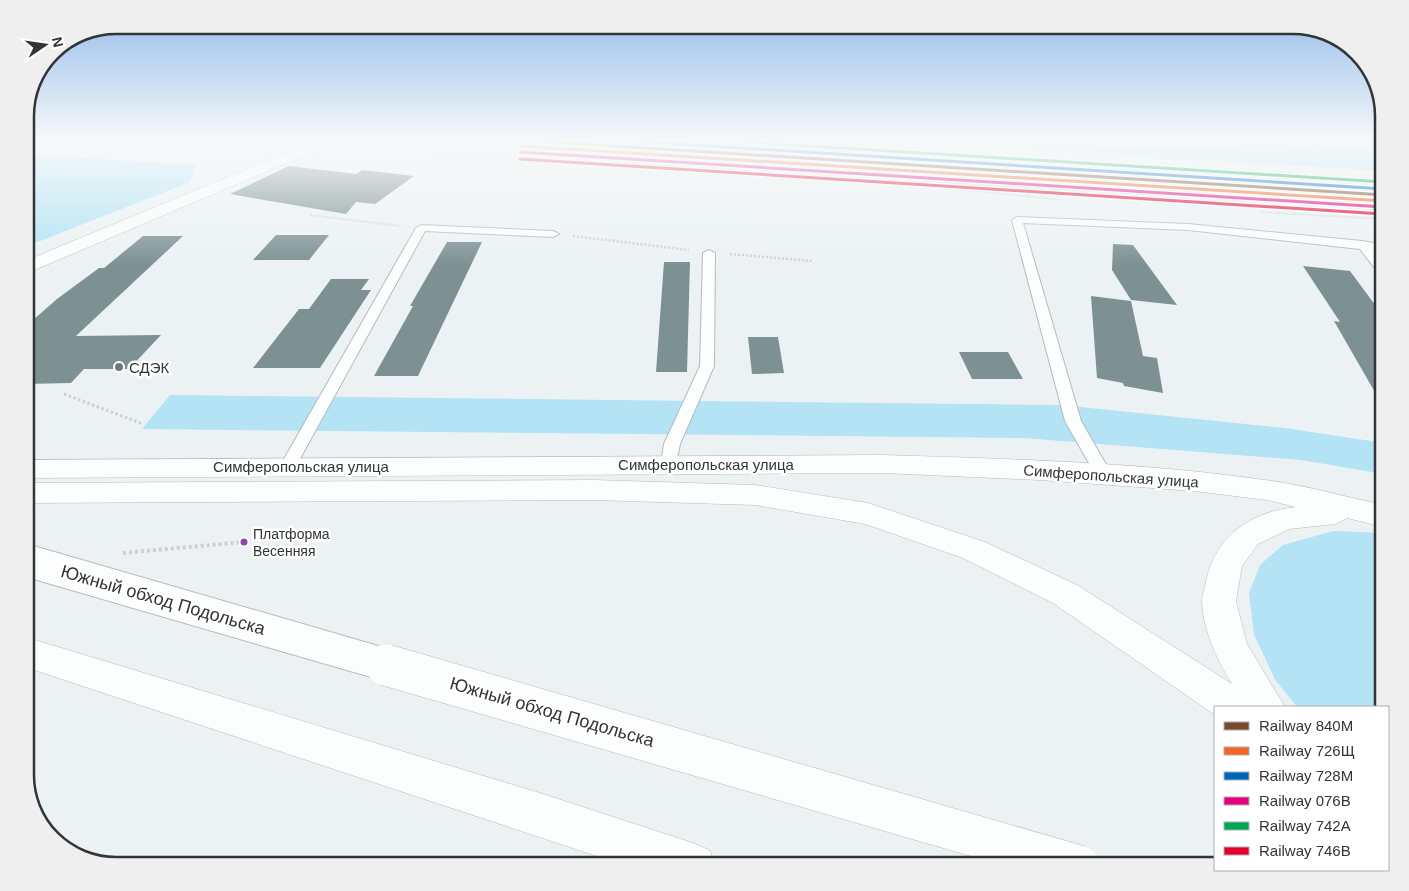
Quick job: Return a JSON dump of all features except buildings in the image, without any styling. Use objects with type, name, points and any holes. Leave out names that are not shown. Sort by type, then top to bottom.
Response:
[{"type":"main road","points":[[34,264],[230,182]]},
{"type":"main road","name":"Симферопольская улица","points":[[34,469],[882,464],[1040,470],[1194,481],[1267,490],[1375,514]]},
{"type":"main road","name":"Симферопольская улица","points":[[34,493],[594,490],[755,494],[868,514],[974,550],[1065,594],[1233,706]]},
{"type":"main road","points":[[1265,706],[1230,648],[1219,601],[1226,564],[1247,536],[1283,519],[1329,513],[1375,516]]},
{"type":"main road","name":"Южный обход Подольска","points":[[34,563],[1048,857]]},
{"type":"main road","points":[[34,655],[540,815],[666,857]]},
{"type":"lane","points":[[1104,476],[1073,420],[1018,220],[1188,227],[1375,246]]},
{"type":"lane","points":[[288,466],[421,228],[553,234]]},
{"type":"lane","points":[[1362,244],[1375,261]]},
{"type":"lane","points":[[669,464],[672,444],[707,366],[709,253]]},
{"type":"path","points":[[849,182],[1065,200]]},
{"type":"path","points":[[937,188],[936,182],[1375,207]]},
{"type":"path","points":[[1026,198],[1043,182]]},
{"type":"path","points":[[1258,212],[1375,219]]},
{"type":"path","points":[[311,215],[421,228]]},
{"type":"path","points":[[553,234],[709,253],[812,261]]},
{"type":"path","points":[[64,394],[143,424]]},
{"type":"path","points":[[115,554],[244,542]]},
{"type":"shaded area","points":[[34,182],[190,182],[34,243]]},
{"type":"shaded area","points":[[170,395],[1061,405],[1285,428],[1375,442],[1375,472],[1301,460],[1024,438],[142,429]]},
{"type":"shaded area","points":[[1333,531],[1375,533],[1375,706],[1296,706],[1276,681],[1254,635],[1249,593],[1260,565],[1283,545]]},
{"type":"rail line","name":"746В","points":[[874,182],[1375,213]]},
{"type":"rail line","name":"076В","points":[[984,182],[1375,206]]},
{"type":"rail line","name":"726Щ","points":[[1079,182],[1375,200]]},
{"type":"rail line","name":"840М","points":[[1173,182],[1375,194]]},
{"type":"rail line","name":"728М","points":[[1268,182],[1375,188]]},
{"type":"place","name":"СДЭК","points":[[119,367]]},
{"type":"place","name":"Платформа Весенняя","points":[[244,542]]}]
